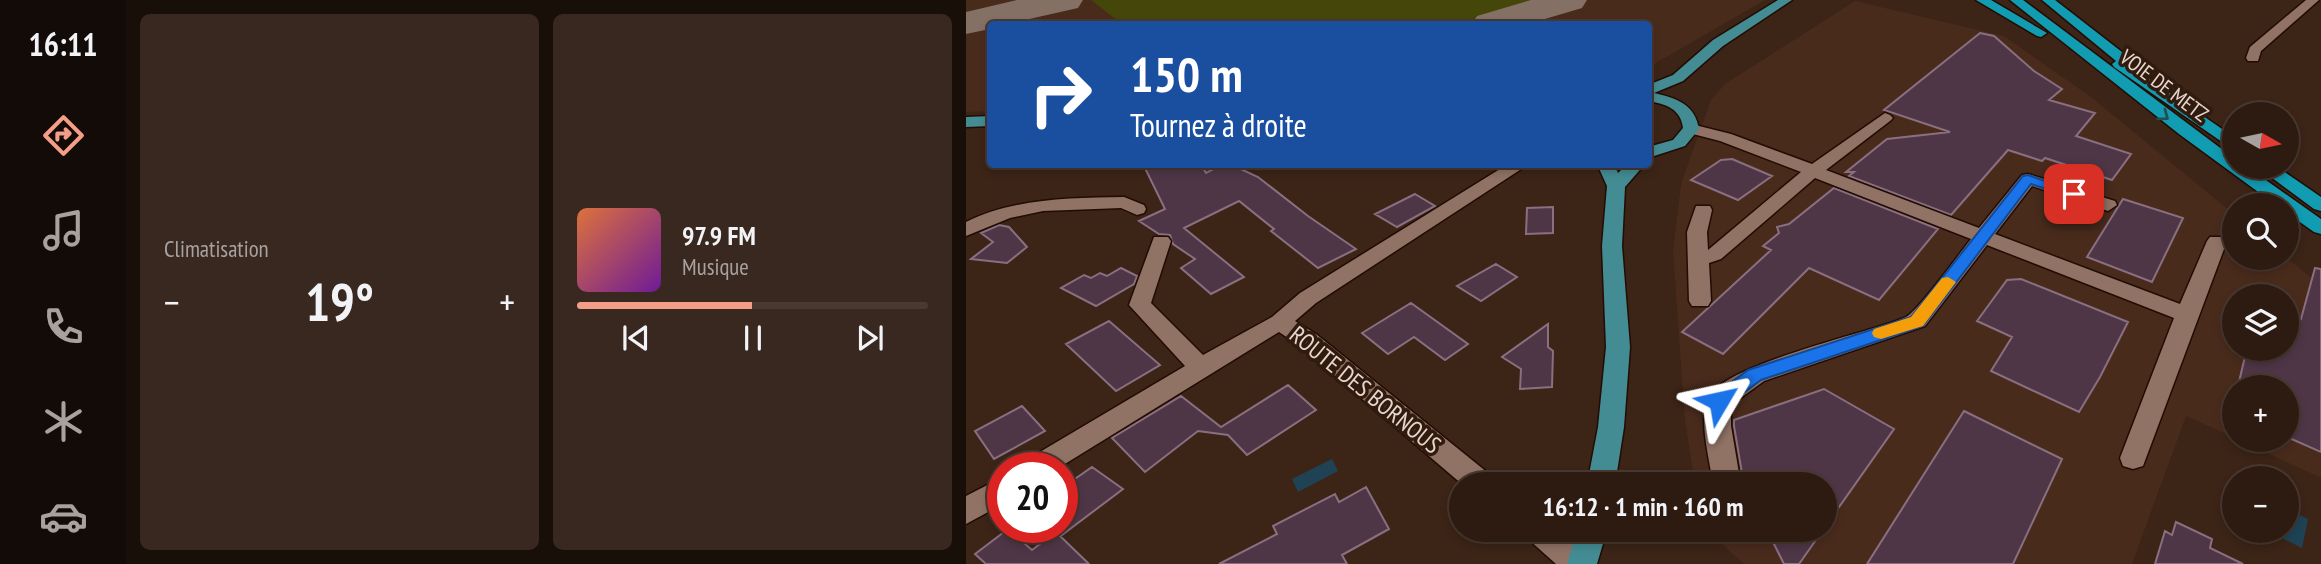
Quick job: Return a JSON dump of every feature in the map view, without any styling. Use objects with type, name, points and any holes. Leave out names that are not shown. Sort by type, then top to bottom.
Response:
[{"type":"highway","points":[[1982,0],[2110,74]]},
{"type":"highway","name":"VOIE DE METZ","points":[[2016,0],[2110,74],[2321,229]]},
{"type":"highway","name":"VOIE DE METZ","points":[[2033,0],[2222,137]]},
{"type":"highway","points":[[2048,0],[2219,135]]},
{"type":"highway","points":[[2283,179],[2321,205]]},
{"type":"main road","points":[[1652,88],[1678,78],[1718,44],[1786,0]]},
{"type":"main road","points":[[1673,103],[1678,78]]},
{"type":"main road","points":[[1652,97],[1673,103],[1685,110],[1691,119],[1691,129],[1679,143],[1652,153]]},
{"type":"main road","points":[[966,122],[987,121]]},
{"type":"main road","points":[[1603,472],[1611,427],[1618,347],[1612,246],[1616,187],[1607,168]]},
{"type":"main road","points":[[1616,187],[1633,168]]},
{"type":"main road","points":[[1580,564],[1588,542]]},
{"type":"street","points":[[2253,58],[2255,50],[2313,0]]},
{"type":"street","points":[[1698,260],[1714,255],[1811,173],[1885,118]]},
{"type":"street","points":[[1691,129],[1725,137],[1811,173],[2186,315]]},
{"type":"street","points":[[1062,452],[1280,322],[1308,298],[1515,168]]},
{"type":"street","points":[[1725,472],[1718,426],[1719,401],[1755,375],[1917,321],[2028,178],[2108,205]]},
{"type":"street","points":[[966,230],[997,215],[1035,206],[1124,202],[1138,209]]},
{"type":"street","points":[[1700,301],[1697,232],[1703,210]]},
{"type":"street","points":[[1161,241],[1140,305],[1201,367]]},
{"type":"street","points":[[2133,457],[2217,241]]},
{"type":"street","name":"ROUTE DES BORNOUS","points":[[1280,322],[1308,340],[1467,472]]},
{"type":"street","points":[[966,511],[987,499]]},
{"type":"street","points":[[1553,542],[1580,564]]},
{"type":"shaded area","points":[[966,0],[1765,0],[1652,65],[1652,21],[987,21],[987,111],[966,112]]},
{"type":"shaded area","points":[[1091,0],[1544,0],[1477,21],[1118,21]]},
{"type":"shaded area","points":[[1855,1],[2004,36],[2091,97],[2222,204],[2222,270],[2299,270],[2299,268],[2321,286],[2321,478],[2265,452],[2299,452],[2299,375],[2222,375],[2222,432],[2186,416],[2132,564],[1744,564],[1720,542],[1837,542],[1837,472],[1693,472],[1685,420],[1673,251],[1681,184],[1711,100],[1725,84]]},
{"type":"water","points":[[1332,459],[1338,471],[1298,492],[1292,479]]},
{"type":"water","points":[[2299,515],[2308,519],[2302,548],[2292,543],[2299,543]]},
{"type":"building","points":[[1980,33],[1994,36],[2034,71],[2062,89],[2049,100],[2095,113],[2076,136],[2131,154],[2112,180],[2045,158],[2042,161],[2008,150],[1951,215],[1849,176],[1854,172],[1846,172],[1887,139],[1950,132],[1884,110]]},
{"type":"building","points":[[1732,159],[1772,176],[1738,200],[1691,180],[1721,160]]},
{"type":"building","points":[[1145,168],[1203,168],[1206,173],[1215,168],[1239,168],[1258,177],[1356,249],[1318,268],[1271,231],[1274,229],[1239,201],[1184,228],[1244,277],[1211,294],[1181,268],[1195,259],[1173,244],[1170,235],[1159,234],[1139,221],[1165,209]]},
{"type":"building","points":[[1834,188],[1938,229],[1879,300],[1809,268],[1723,354],[1682,332],[1771,250],[1763,246],[1779,233],[1777,227],[1789,224]]},
{"type":"building","points":[[1415,194],[1435,206],[1397,227],[1375,214]]},
{"type":"building","points":[[2123,199],[2183,218],[2152,282],[2087,257]]},
{"type":"building","points":[[1553,207],[1553,233],[1526,234],[1527,208]]},
{"type":"building","points":[[999,225],[1009,227],[1027,247],[1007,263],[971,259],[993,242],[981,233]]},
{"type":"building","points":[[1496,264],[1517,277],[1481,301],[1457,286]]},
{"type":"building","points":[[1121,268],[1137,276],[1134,284],[1096,306],[1061,288],[1084,275],[1091,278],[1100,273],[1107,276]]},
{"type":"building","points":[[2315,268],[2321,269],[2321,452],[2299,442],[2299,375],[2241,375],[2244,361],[2299,361],[2299,318],[2301,319]]},
{"type":"building","points":[[2021,279],[2128,322],[2079,412],[1991,371],[2012,337],[1977,321],[2007,280]]},
{"type":"building","points":[[1411,303],[1468,344],[1445,360],[1414,337],[1388,354],[1362,333]]},
{"type":"building","points":[[1109,321],[1160,365],[1116,391],[1066,344]]},
{"type":"building","points":[[1548,324],[1548,347],[1553,351],[1552,387],[1520,389],[1521,369],[1502,357]]},
{"type":"building","points":[[1288,385],[1316,410],[1247,455],[1228,435],[1198,431],[1145,472],[1112,438],[1181,396],[1221,427]]},
{"type":"building","points":[[1824,389],[1894,429],[1837,510],[1837,472],[1742,472],[1734,420]]},
{"type":"building","points":[[1022,406],[1045,431],[1007,452],[989,452],[975,431]]},
{"type":"building","points":[[1964,411],[2062,459],[2013,564],[1867,564]]},
{"type":"building","points":[[1092,467],[1123,489],[1078,523],[1078,477]]},
{"type":"building","points":[[1366,487],[1389,529],[1342,555],[1347,564],[1219,564],[1277,534],[1273,526],[1335,494],[1339,502]]},
{"type":"building","points":[[2176,522],[2212,539],[2210,548],[2243,564],[2155,564],[2165,531],[2172,535]]},
{"type":"building","points":[[1773,542],[1815,542],[1799,564],[1784,564]]},
{"type":"building","points":[[990,543],[1024,543],[1032,550],[1041,543],[1067,543],[1089,564],[986,564],[975,554]]},
{"type":"taxiway","points":[[966,23],[1065,0]]},
{"type":"taxiway","points":[[1501,21],[1569,0]]},
{"type":"slow traffic","points":[[1881,333],[1917,321],[1948,282]]},
{"type":"route","points":[[1719,401],[1755,375],[1917,321],[2028,178],[2074,194]]}]
